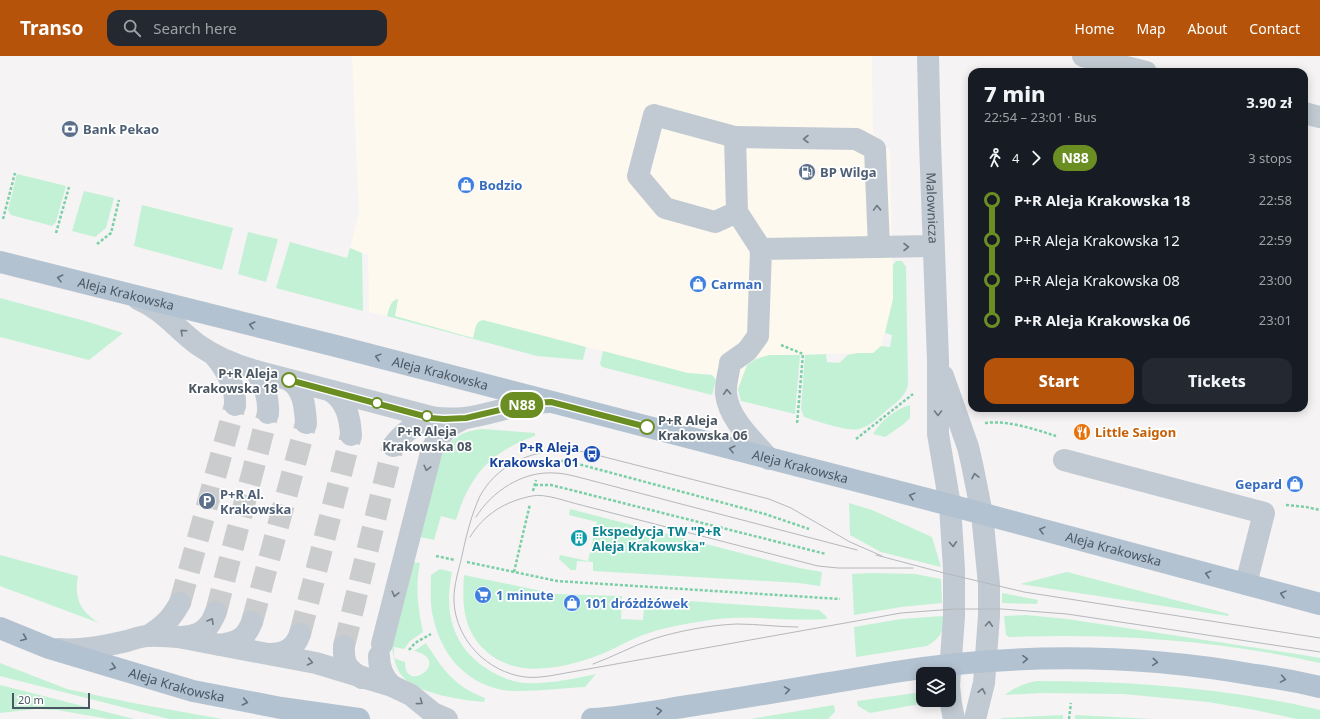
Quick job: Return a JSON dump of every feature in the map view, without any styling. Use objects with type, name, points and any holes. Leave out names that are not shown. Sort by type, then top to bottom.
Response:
[{"type":"main road","name":"Aleja Krakowska","points":[[0,262],[344,348],[950,505],[1320,604]]},
{"type":"main road","name":"Aleja Krakowska","points":[[0,628],[49,648],[193,691],[281,708],[359,719]]},
{"type":"main road","points":[[592,719],[668,709],[896,672],[951,665],[1048,658],[1117,659],[1210,667],[1320,687]]},
{"type":"street","name":"Malownicza","points":[[928,56],[933,246],[938,360],[939,443],[950,505],[954,569],[954,616],[949,686],[954,719]]},
{"type":"street","points":[[1083,56],[1130,68]]},
{"type":"street","points":[[1308,114],[1320,117]]},
{"type":"street","points":[[737,212],[715,222],[665,208],[638,176],[654,115],[735,137],[856,139],[875,149],[879,247]]},
{"type":"street","points":[[735,137],[737,212],[761,249],[758,336],[747,351],[730,362],[726,394],[738,424],[769,459]]},
{"type":"street","points":[[761,249],[933,246]]},
{"type":"street","points":[[125,294],[158,310],[197,344],[214,355],[229,362],[256,371],[431,418],[466,418]]},
{"type":"street","points":[[214,355],[229,377],[233,388],[235,405]]},
{"type":"street","name":"Malownicza","points":[[938,360],[970,455],[982,514],[990,603],[984,683],[975,719]]},
{"type":"street","points":[[256,371],[267,396],[268,413]]},
{"type":"street","points":[[289,380],[295,383],[302,397],[306,423]]},
{"type":"street","points":[[331,391],[341,399],[345,406],[349,417],[351,435]]},
{"type":"street","points":[[392,686],[382,675],[379,662],[381,650],[432,449],[440,435],[458,420],[524,404],[551,402]]},
{"type":"street","points":[[393,446],[407,430],[431,418]]},
{"type":"street","points":[[1064,460],[1264,514],[1246,584]]},
{"type":"street","points":[[148,636],[168,622],[180,603]]},
{"type":"street","points":[[178,637],[193,635],[206,629],[211,624],[216,612]]},
{"type":"street","points":[[220,645],[240,639],[249,631],[252,622]]},
{"type":"street","points":[[272,654],[286,652],[293,647],[300,634]]},
{"type":"street","points":[[49,648],[65,650],[92,647],[148,636],[178,637],[272,654],[316,664],[392,686],[411,695],[433,713],[447,719]]},
{"type":"street","points":[[344,646],[345,662],[348,668],[363,678]]},
{"type":"path","points":[[3,219],[15,173]]},
{"type":"path","points":[[56,233],[68,187]]},
{"type":"path","points":[[97,244],[111,233],[119,200]]},
{"type":"path","points":[[758,336],[803,354],[797,424]]},
{"type":"path","points":[[856,439],[914,394]]},
{"type":"path","points":[[539,468],[540,464],[561,461],[582,465],[765,514],[809,529]]},
{"type":"path","points":[[533,491],[536,480]]},
{"type":"path","points":[[535,485],[551,485],[826,554]]},
{"type":"path","points":[[514,572],[530,504]]},
{"type":"path","points":[[436,556],[455,560]]},
{"type":"path","points":[[467,562],[557,581],[840,599]]},
{"type":"path","points":[[409,650],[415,643],[431,634]]},
{"type":"path","points":[[1069,719],[1071,703]]},
{"type":"shaded area","points":[[352,56],[872,56],[873,133],[890,151],[893,299],[881,346],[873,353],[769,355],[756,359],[747,366],[738,389],[715,382],[716,380],[710,374],[688,373],[483,320],[477,323],[473,338],[395,316],[398,299],[392,302],[387,316],[369,312],[368,255],[350,248],[359,212]]},
{"type":"green space","points":[[17,174],[66,186],[56,222],[52,226],[11,215],[8,210]]},
{"type":"green space","points":[[84,191],[114,198],[106,228],[95,237],[72,231]]},
{"type":"green space","points":[[142,205],[233,228],[222,270],[134,246]]},
{"type":"green space","points":[[248,232],[278,239],[266,282],[238,274]]},
{"type":"green space","points":[[290,242],[347,258],[350,248],[362,253],[363,311],[276,288]]},
{"type":"green space","points":[[896,261],[902,261],[906,267],[908,385],[905,393],[897,402],[874,421],[859,429],[854,430],[840,428],[804,417],[801,409],[805,355],[826,354],[827,362],[839,363],[848,355],[873,353],[881,346],[890,347],[892,335],[885,333],[893,299],[893,265]]},
{"type":"green space","points":[[0,298],[123,333],[89,360],[0,337]]},
{"type":"green space","points":[[398,299],[395,316],[473,338],[478,322],[483,320],[586,347],[583,360],[537,356],[387,316],[393,301]]},
{"type":"green space","points":[[603,351],[688,373],[712,375],[716,380],[712,395],[602,367],[600,364]]},
{"type":"green space","points":[[769,355],[800,355],[795,414],[741,401],[738,389],[747,365],[756,359]]},
{"type":"green space","points":[[910,405],[910,418],[904,424],[885,437],[873,434],[889,416],[899,409]]},
{"type":"green space","points":[[482,429],[535,433],[535,436],[519,442],[494,458],[484,467],[468,490],[456,520],[441,516],[434,540],[420,537],[441,455],[449,444],[458,436]]},
{"type":"green space","points":[[849,503],[872,510],[932,537],[941,567],[881,552],[850,535]]},
{"type":"green space","points":[[570,509],[799,568],[822,572],[820,586],[799,583],[593,571],[593,562],[577,561],[576,570],[571,570],[559,559],[560,555],[588,561],[597,522],[569,515]]},
{"type":"green space","points":[[0,555],[78,576],[77,591],[80,603],[87,614],[99,623],[0,586]]},
{"type":"green space","points":[[413,562],[420,563],[418,571],[418,598],[423,632],[410,641],[404,649],[394,647],[394,657],[405,662],[407,672],[412,676],[418,676],[424,673],[428,667],[429,661],[425,655],[414,651],[426,643],[450,676],[465,688],[485,698],[484,702],[453,698],[429,692],[410,683],[398,671],[394,658],[392,646]]},
{"type":"green space","points":[[440,569],[452,572],[449,603],[451,617],[461,643],[469,654],[480,664],[502,677],[522,683],[552,682],[596,674],[585,687],[516,691],[488,686],[464,672],[447,652],[440,640],[435,626],[431,607],[431,575]]},
{"type":"green space","points":[[1067,572],[1229,614],[1228,616],[1020,584]]},
{"type":"green space","points":[[852,574],[915,574],[941,579],[942,603],[901,607],[854,615]]},
{"type":"green space","points":[[464,575],[556,594],[622,596],[621,619],[643,620],[645,598],[819,610],[826,616],[827,619],[803,620],[728,618],[691,623],[651,632],[604,653],[571,664],[556,667],[527,668],[513,666],[499,660],[487,652],[479,644],[473,635],[466,617],[463,597]]},
{"type":"green space","points":[[1002,593],[1038,600],[1037,604],[1002,603]]},
{"type":"green space","points":[[1026,615],[1067,619],[1303,655],[1320,658],[1320,663],[1243,649],[1165,640],[1087,636],[1009,637],[1006,635],[1004,616]]},
{"type":"green space","points":[[943,616],[941,634],[927,646],[856,657],[854,627],[901,619]]},
{"type":"green space","points":[[0,663],[67,689],[133,703],[222,719],[169,719],[0,676]]},
{"type":"green space","points":[[1037,681],[1144,684],[1215,691],[1285,702],[1320,710],[1320,719],[1297,719],[1208,702],[1123,694],[1041,693],[1005,695],[1020,686]]},
{"type":"green space","points":[[0,685],[134,719],[109,719],[57,710],[35,709],[0,713]]},
{"type":"green space","points":[[916,693],[916,705],[870,713],[858,706],[857,701]]},
{"type":"green space","points":[[834,705],[835,712],[828,719],[750,719]]},
{"type":"green space","points":[[1063,715],[1063,719],[1000,719],[1002,718]]},
{"type":"green space","points":[[1075,715],[1153,719],[1075,719]]},
{"type":"tunnel","points":[[180,603],[235,405]]},
{"type":"tunnel","points":[[216,612],[268,413]]},
{"type":"tunnel","points":[[252,622],[306,423]]},
{"type":"tunnel","points":[[300,634],[351,435]]},
{"type":"tunnel","points":[[344,646],[393,446]]},
{"type":"tram line","points":[[882,556],[850,542],[791,508],[769,499],[585,452],[570,450],[555,451],[539,453],[511,464],[489,483],[480,496],[466,537],[456,583],[454,602],[456,616],[461,629],[467,641],[476,652],[498,669],[525,677],[549,676],[901,613],[954,609],[1002,609],[1067,614],[1320,652]]},
{"type":"tram line","points":[[476,517],[491,499],[509,484],[531,475],[542,473],[560,473],[857,550]]},
{"type":"tram line","points":[[470,537],[482,522],[496,510],[513,501],[537,495],[556,498],[818,566],[838,568],[913,568]]},
{"type":"tram line","points":[[876,555],[1024,592],[1320,638]]},
{"type":"tram line","points":[[593,664],[653,639],[694,629],[737,624],[798,627]]},
{"type":"bus line","name":"N88","points":[[289,380],[431,418],[466,418],[519,405],[551,402],[647,427]]},
{"type":"place","name":"Bank Pekao","points":[[70,129]]},
{"type":"place","name":"BP Wilga","points":[[807,172]]},
{"type":"place","name":"Bodzio","points":[[466,185]]},
{"type":"place","name":"Carman","points":[[698,284]]},
{"type":"place","name":"P+R Aleja Krakowska 18","points":[[289,380]]},
{"type":"place","name":"P+R Aleja Krakowska 08","points":[[427,416]]},
{"type":"place","name":"P+R Aleja Krakowska 06","points":[[647,427]]},
{"type":"place","name":"Little Saigon","points":[[1082,432]]},
{"type":"place","name":"P+R Aleja Krakowska 01","points":[[592,454]]},
{"type":"place","name":"Gepard","points":[[1295,484]]},
{"type":"place","name":"P+R Al. Krakowska","points":[[207,501]]},
{"type":"place","name":"Ekspedycja TW \"P+R Aleja Krakowska\"","points":[[579,538]]},
{"type":"place","name":"1 minute","points":[[483,595]]},
{"type":"place","name":"101 dróżdżówek","points":[[572,603]]}]
